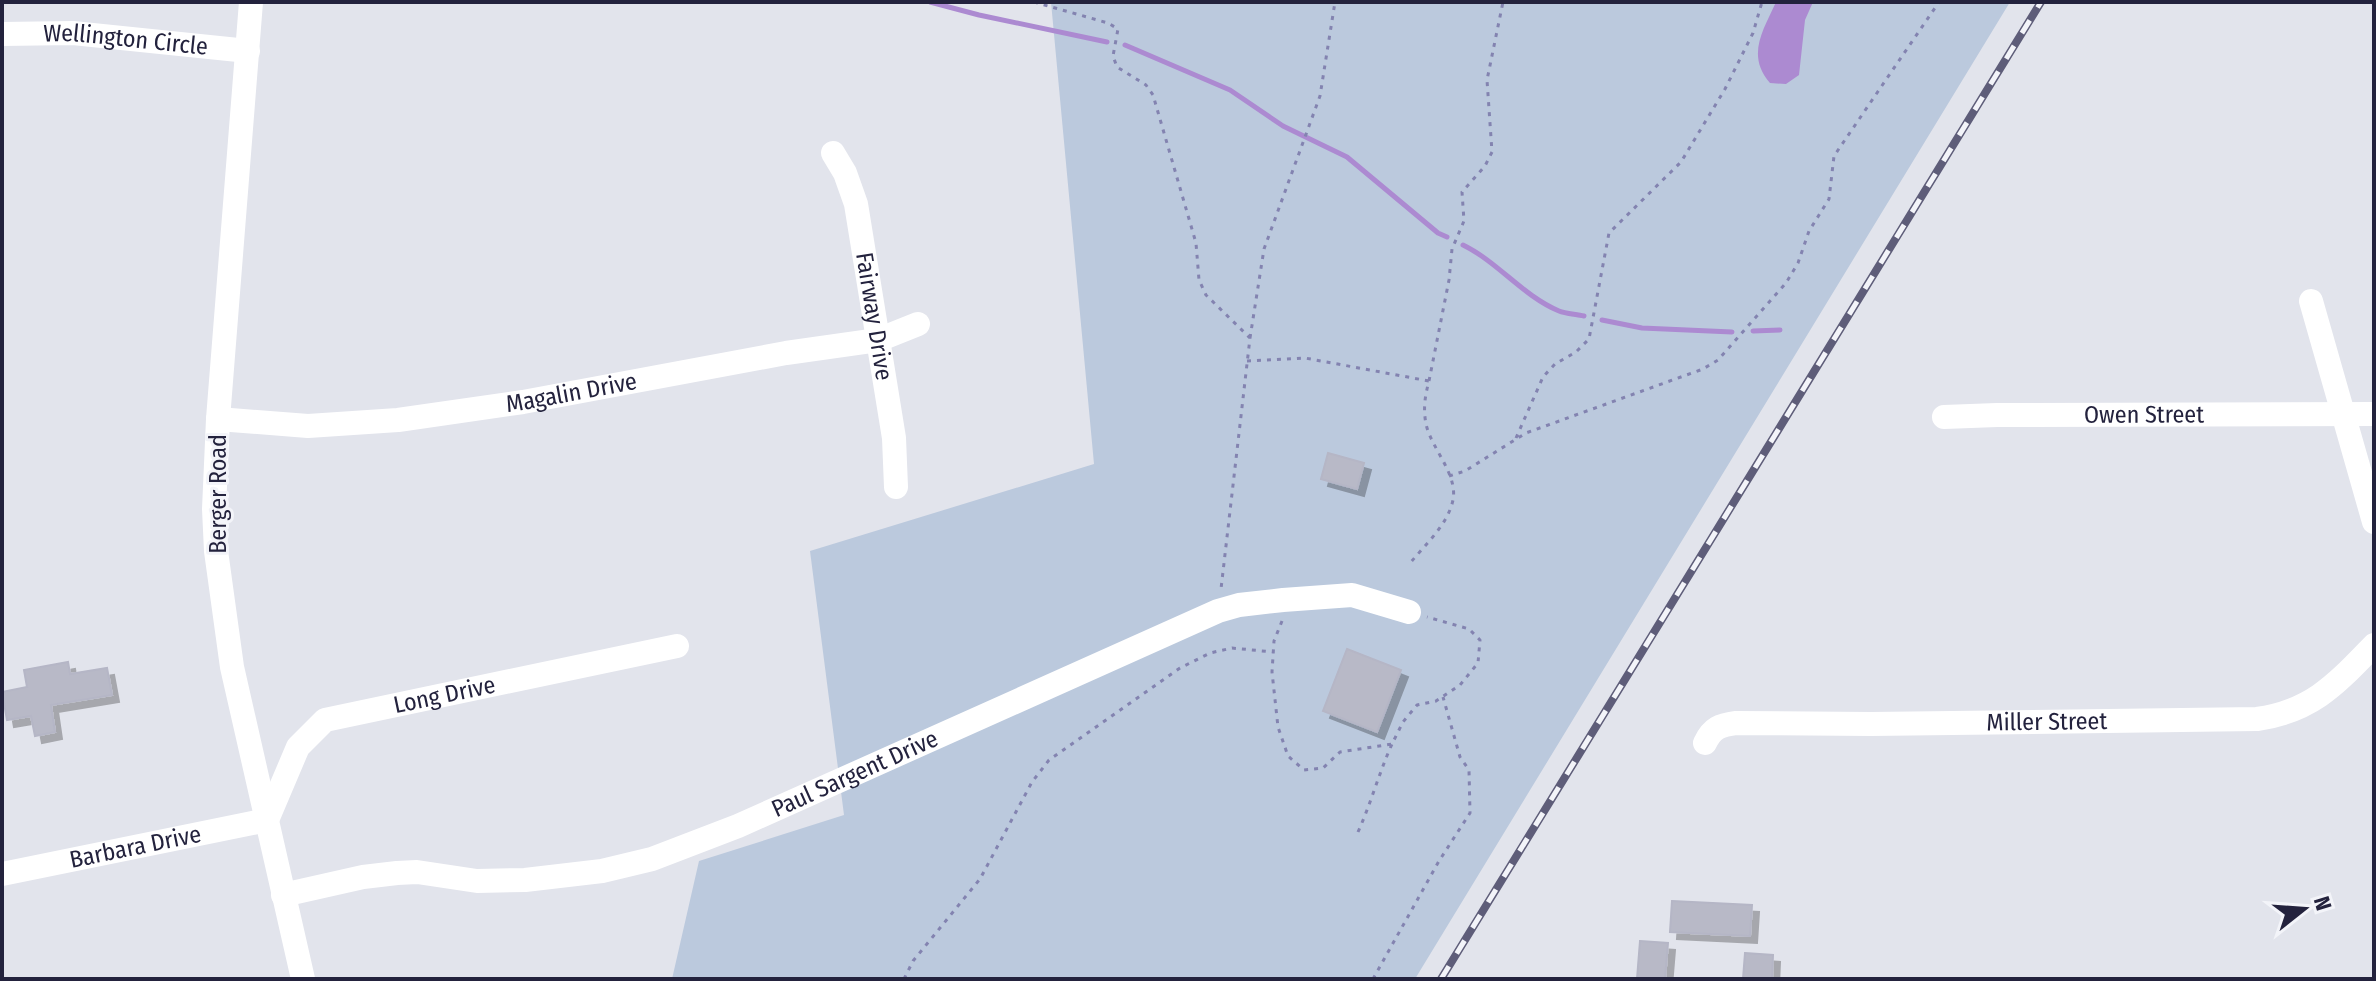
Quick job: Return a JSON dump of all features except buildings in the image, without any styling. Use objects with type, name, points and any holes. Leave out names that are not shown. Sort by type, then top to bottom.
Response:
[{"type":"street","name":"Berger Road","points":[[251,2],[218,419],[214,509],[221,599],[232,667],[303,979]]},
{"type":"street","name":"Wellington Circle","points":[[2,34],[73,33],[248,51]]},
{"type":"street","name":"Fairway Drive","points":[[833,153],[845,173],[856,204],[894,438],[896,487]]},
{"type":"street","points":[[2311,301],[2374,522]]},
{"type":"street","name":"Magalin Drive","points":[[218,419],[308,426],[398,420],[523,402],[786,353],[878,340],[918,324]]},
{"type":"street","name":"Owen Street","points":[[1944,417],[2374,414]]},
{"type":"street","name":"Paul Sargent Drive","points":[[283,895],[385,874],[417,872],[477,881],[525,880],[602,871],[652,859],[738,826],[1218,611],[1239,605],[1352,595],[1409,612]]},
{"type":"street","name":"Miller Street","points":[[1705,743],[1710,732],[1720,725],[1736,723],[2176,721],[2269,717],[2302,708],[2339,681],[2374,645]]},
{"type":"street","name":"Long Drive","points":[[267,820],[298,747],[325,720],[677,646]]},
{"type":"street","name":"Barbara Drive","points":[[2,874],[267,820]]},
{"type":"path","points":[[1034,2],[1108,23],[1118,29],[1113,56],[1117,67],[1146,85],[1153,95],[1196,243],[1199,280],[1206,295],[1250,338]]},
{"type":"path","points":[[1218,611],[1247,361],[1264,249],[1320,96],[1335,2]]},
{"type":"path","points":[[1411,562],[1438,530],[1453,499],[1449,476],[1427,427],[1424,404],[1449,280],[1452,249],[1464,221],[1462,192],[1485,166],[1492,152],[1487,80],[1503,2]]},
{"type":"path","points":[[1516,438],[1543,377],[1589,339],[1609,233],[1681,162],[1732,75],[1753,33],[1762,2]]},
{"type":"path","points":[[1449,476],[1465,471],[1516,438],[1703,369],[1718,360],[1786,283],[1798,263],[1809,231],[1829,199],[1834,156],[1939,2]]},
{"type":"path","points":[[1247,361],[1305,358],[1429,381]]},
{"type":"path","points":[[1290,599],[1274,641],[1272,672],[1278,727],[1288,756],[1304,770],[1323,768],[1340,752],[1392,744]]},
{"type":"path","points":[[1358,832],[1403,722],[1417,705],[1436,701],[1460,685],[1478,663],[1480,640],[1469,629],[1409,612]]},
{"type":"path","points":[[904,979],[913,961],[980,879],[1032,782],[1049,760],[1180,668],[1210,653],[1232,648],[1273,652]]},
{"type":"path","points":[[1373,979],[1439,861],[1470,813],[1469,770],[1460,757],[1443,697]]},
{"type":"shaded area","points":[[1051,2],[2010,2],[1415,979],[672,979],[699,861],[844,815],[810,551],[1094,464]]},
{"type":"shaded area","points":[[1776,2],[1813,2],[1805,20],[1799,75],[1786,84],[1770,83],[1759,63],[1759,43]]},
{"type":"waterway","points":[[930,2],[1107,42]]},
{"type":"waterway","points":[[1125,45],[1230,90],[1283,126],[1347,157],[1438,233],[1447,237]]},
{"type":"waterway","points":[[1463,245],[1488,260],[1546,305],[1584,316]]},
{"type":"waterway","points":[[1602,320],[1642,328],[1732,332]]},
{"type":"waterway","points":[[1753,331],[1780,330]]},
{"type":"railway","points":[[1441,979],[2041,2]]}]
